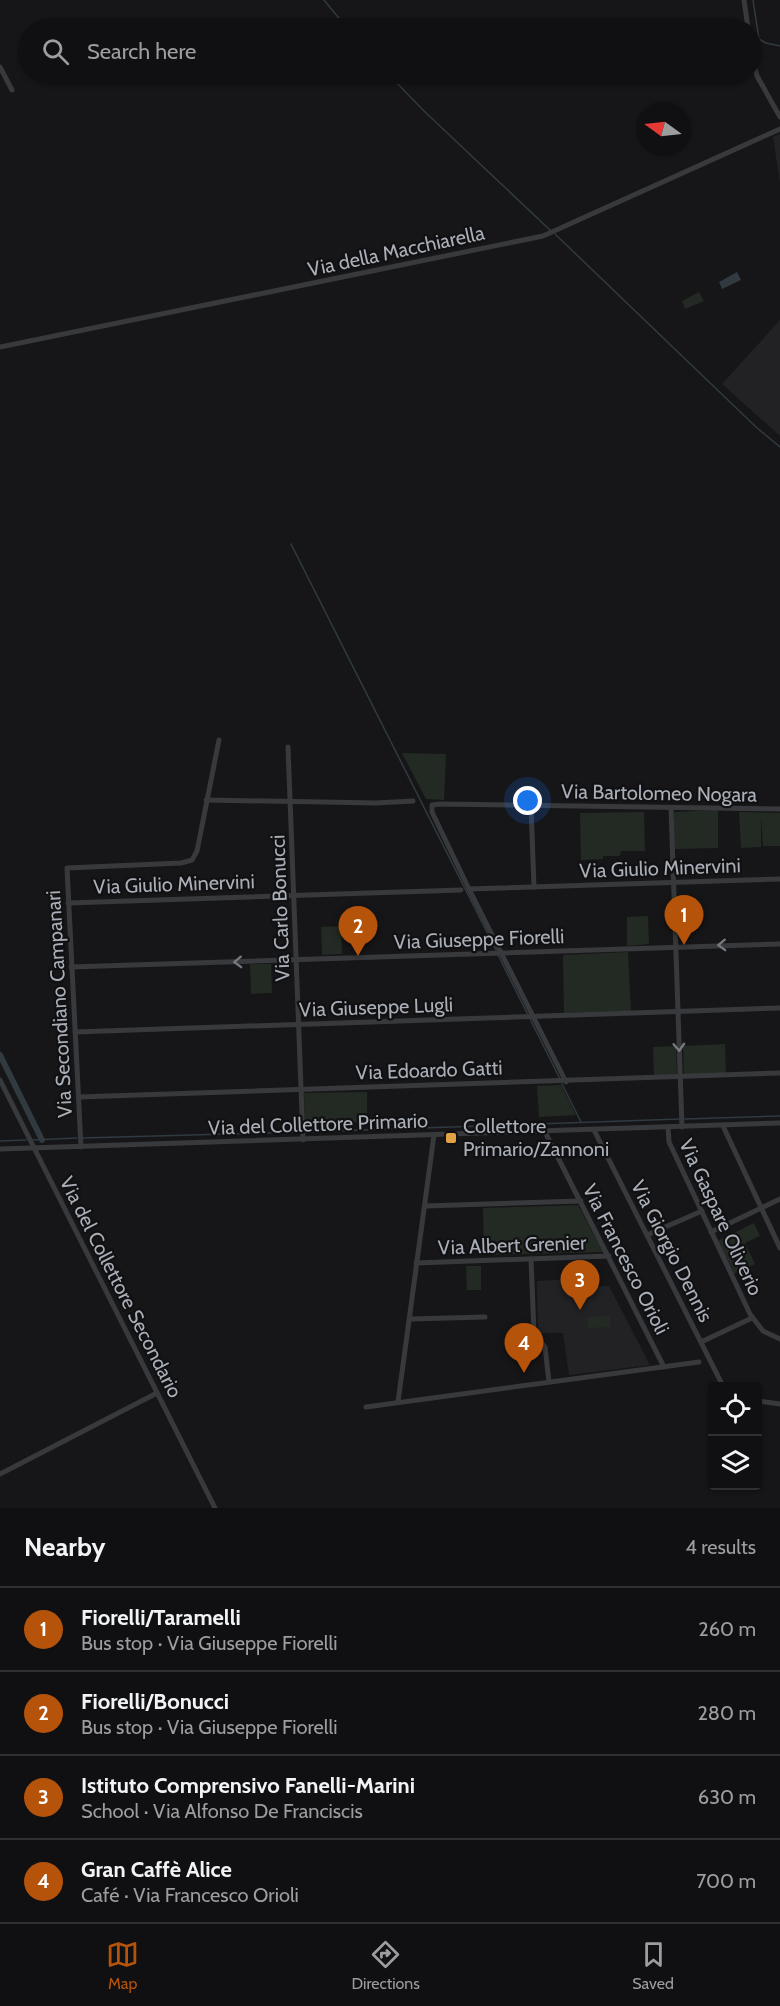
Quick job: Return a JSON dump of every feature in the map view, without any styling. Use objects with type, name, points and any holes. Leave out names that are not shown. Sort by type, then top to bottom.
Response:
[{"type":"street","points":[[744,0],[747,18]]},
{"type":"street","points":[[0,67],[12,90]]},
{"type":"street","points":[[761,84],[780,117]]},
{"type":"street","name":"Via della Macchiarella","points":[[0,347],[543,236],[780,129]]},
{"type":"street","points":[[219,740],[207,800],[376,803],[413,801]]},
{"type":"street","name":"Via Carlo Bonucci","points":[[288,747],[303,1140]]},
{"type":"street","name":"Via Secondiano Campanari","points":[[81,1147],[66,871],[69,867],[182,863],[192,860],[197,851],[207,800]]},
{"type":"street","name":"Via Bartolomeo Nogara","points":[[469,889],[432,812],[432,806],[440,804],[780,809]]},
{"type":"street","points":[[531,806],[534,887]]},
{"type":"street","points":[[671,808],[682,1127]]},
{"type":"street","name":"Via Giulio Minervini","points":[[469,889],[780,879]]},
{"type":"street","points":[[469,889],[566,1082]]},
{"type":"street","name":"Via Giulio Minervini","points":[[68,903],[461,890]]},
{"type":"street","name":"Via Giuseppe Fiorelli","points":[[71,967],[780,944]]},
{"type":"street","name":"Via Giuseppe Lugli","points":[[75,1032],[780,1008]]},
{"type":"street","name":"Via Edoardo Gatti","points":[[79,1097],[780,1073]]},
{"type":"street","name":"Via del Collettore Secondario","points":[[0,1080],[215,1508]]},
{"type":"street","name":"Via del Collettore Primario","points":[[0,1149],[780,1123]]},
{"type":"street","points":[[723,1125],[780,1248]]},
{"type":"street","name":"Via Gaspare Oliverio","points":[[668,1127],[669,1142],[752,1318],[765,1333],[780,1339]]},
{"type":"street","name":"Via Giorgio Dennis","points":[[594,1130],[721,1382]]},
{"type":"street","name":"Via Francesco Orioli","points":[[545,1132],[664,1367]]},
{"type":"street","points":[[398,1402],[434,1135]]},
{"type":"street","points":[[711,1232],[780,1199]]},
{"type":"street","points":[[425,1206],[581,1201]]},
{"type":"street","points":[[647,1235],[702,1211]]},
{"type":"street","name":"Via Albert Grenier","points":[[416,1263],[609,1256]]},
{"type":"street","points":[[531,1259],[534,1333],[544,1346],[549,1382]]},
{"type":"street","points":[[410,1319],[485,1317]]},
{"type":"street","points":[[701,1342],[752,1318]]},
{"type":"street","points":[[366,1407],[699,1362]]},
{"type":"street","points":[[0,1474],[157,1394]]},
{"type":"street","points":[[762,1402],[780,1404]]},
{"type":"shaded area","points":[[780,134],[780,183],[773,137]]},
{"type":"shaded area","points":[[737,272],[741,280],[722,289],[719,282]]},
{"type":"shaded area","points":[[699,292],[704,301],[685,309],[682,301]]},
{"type":"shaded area","points":[[780,320],[780,436],[722,384]]},
{"type":"shaded area","points":[[402,753],[446,754],[444,800],[426,799]]},
{"type":"shaded area","points":[[718,810],[718,848],[674,849],[674,812]]},
{"type":"shaded area","points":[[644,812],[645,851],[621,851],[620,856],[581,860],[580,813]]},
{"type":"shaded area","points":[[739,812],[780,813],[780,846],[763,846],[761,817],[761,847],[741,848]]},
{"type":"shaded area","points":[[648,916],[649,944],[627,946],[627,917]]},
{"type":"shaded area","points":[[341,926],[342,954],[322,955],[321,927]]},
{"type":"shaded area","points":[[628,952],[631,1011],[564,1013],[563,955]]},
{"type":"shaded area","points":[[250,964],[271,964],[272,993],[251,994]]},
{"type":"shaded area","points":[[725,1044],[726,1073],[684,1075],[683,1046]]},
{"type":"shaded area","points":[[676,1046],[677,1074],[654,1076],[653,1047]]},
{"type":"shaded area","points":[[561,1085],[576,1115],[539,1117],[537,1086]]},
{"type":"shaded area","points":[[367,1092],[367,1122],[305,1123],[304,1093]]},
{"type":"shaded area","points":[[578,1205],[603,1252],[484,1255],[483,1208]]},
{"type":"shaded area","points":[[754,1223],[760,1236],[745,1243],[755,1264],[734,1274],[718,1241]]},
{"type":"shaded area","points":[[466,1266],[481,1266],[481,1290],[467,1290]]},
{"type":"shaded area","points":[[574,1279],[575,1287],[609,1286],[650,1365],[569,1375],[563,1333],[538,1333],[537,1281]]},
{"type":"shaded area","points":[[610,1316],[610,1327],[588,1328],[587,1317]]},
{"type":"waterway","points":[[324,0],[339,18]]},
{"type":"waterway","points":[[753,0],[756,18]]},
{"type":"waterway","points":[[762,41],[780,46]]},
{"type":"waterway","points":[[398,84],[551,231]]},
{"type":"waterway","points":[[555,234],[756,427],[780,447]]},
{"type":"waterway","points":[[291,544],[496,950]]},
{"type":"waterway","points":[[498,955],[528,1015]]},
{"type":"waterway","points":[[530,1019],[560,1079]]},
{"type":"waterway","points":[[0,1055],[42,1140]]},
{"type":"waterway","points":[[562,1084],[581,1122]]},
{"type":"waterway","points":[[685,1119],[780,1116]]},
{"type":"waterway","points":[[304,1132],[680,1119]]},
{"type":"waterway","points":[[82,1138],[299,1132]]},
{"type":"waterway","points":[[31,1140],[77,1138]]},
{"type":"waterway","points":[[0,1141],[26,1140]]},
{"type":"place","name":"Fiorelli/Taramelli","points":[[684,945]]},
{"type":"place","name":"Fiorelli/Bonucci","points":[[358,956]]},
{"type":"place","name":"Collettore Primario/Zannoni","points":[[451,1138]]},
{"type":"place","name":"Istituto Comprensivo Fanelli-Marini","points":[[580,1310]]},
{"type":"place","name":"Gran Caffè Alice","points":[[524,1373]]}]
